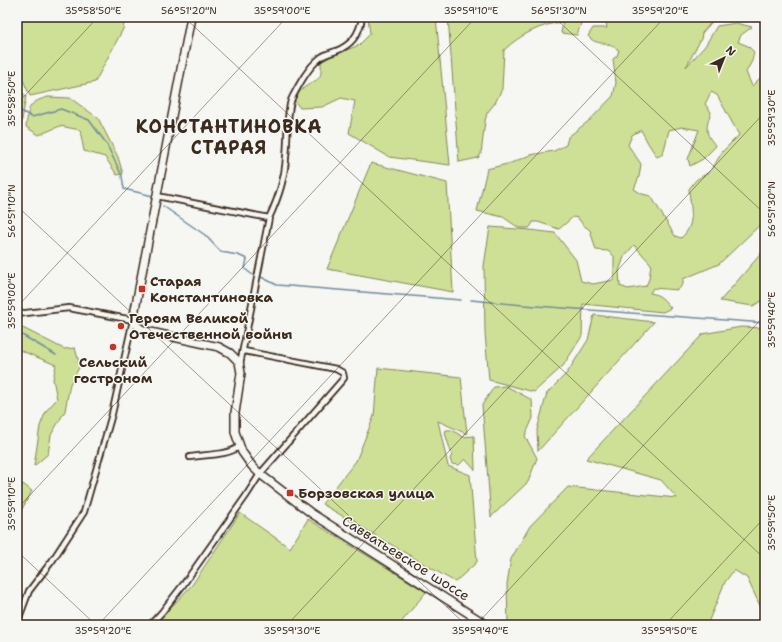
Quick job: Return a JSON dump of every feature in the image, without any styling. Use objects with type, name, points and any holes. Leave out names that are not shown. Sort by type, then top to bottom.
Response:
[{"type":"main road","points":[[191,17],[133,320],[137,326],[144,331],[222,348],[233,355],[240,365],[241,374],[234,421],[239,447]]},
{"type":"main road","name":"Савватьевское шоссе","points":[[239,447],[248,462],[260,474],[311,513],[487,625]]},
{"type":"street","points":[[240,365],[244,351],[269,218],[278,200],[286,158],[287,131],[292,98],[308,72],[319,59],[324,55],[341,49],[350,43],[361,28],[362,17]]},
{"type":"street","points":[[157,196],[269,218]]},
{"type":"street","points":[[17,314],[69,308],[133,320],[112,414],[84,512],[52,561],[29,590],[17,623]]},
{"type":"street","points":[[150,625],[183,585],[260,474],[344,378],[344,374],[336,370],[244,351]]},
{"type":"street","points":[[190,457],[206,454],[226,454],[239,447]]},
{"type":"green space","points":[[17,17],[125,17],[123,29],[95,82],[30,96],[17,66]]},
{"type":"green space","points":[[368,17],[436,17],[450,165],[389,157],[349,133],[355,101],[341,98],[322,107],[300,108],[293,99],[304,88],[319,78],[321,73],[321,62],[359,45],[370,34]]},
{"type":"green space","points":[[448,17],[583,17],[577,35],[561,33],[563,22],[555,23],[531,31],[504,50],[502,89],[495,103],[487,113],[481,154],[478,158],[459,162]]},
{"type":"green space","points":[[605,17],[716,17],[702,33],[701,39],[686,67],[705,46],[717,26],[736,23],[752,27],[741,35],[738,42],[748,46],[754,52],[752,61],[746,72],[752,86],[765,73],[765,220],[719,264],[683,279],[683,284],[678,290],[653,288],[650,293],[659,296],[671,308],[663,312],[583,304],[582,336],[563,366],[534,392],[489,380],[485,333],[484,266],[490,227],[555,233],[576,260],[581,281],[593,284],[614,280],[614,256],[608,251],[596,250],[590,230],[583,225],[578,218],[573,217],[559,229],[538,222],[533,222],[529,228],[519,228],[503,217],[477,211],[487,169],[511,163],[530,155],[554,151],[566,145],[568,137],[590,120],[613,96],[616,83],[613,59],[617,56],[619,50],[610,45],[594,41],[588,36],[593,28],[607,28]],"holes":[[[711,92],[717,95],[739,135],[722,152],[711,171],[696,180],[689,189],[691,221],[686,233],[681,238],[675,236],[651,196],[642,194],[634,189],[639,177],[641,164],[628,145],[632,135],[641,130],[657,157],[663,154],[669,130],[682,127],[699,130],[688,159],[690,166],[703,159],[716,146],[709,137],[707,130],[711,112],[705,104]],[[634,245],[651,264],[649,279],[646,286],[628,289],[620,286],[619,271],[624,257]]]},
{"type":"green space","points":[[17,83],[18,89],[26,96],[21,126],[17,130]]},
{"type":"green space","points":[[48,97],[70,98],[98,118],[118,157],[123,174],[117,175],[105,157],[84,151],[80,130],[60,126],[39,135],[26,127],[30,107],[36,101]]},
{"type":"green space","points":[[371,163],[447,183],[453,292],[327,269]]},
{"type":"green space","points":[[765,249],[765,299],[753,306],[720,301]]},
{"type":"green space","points":[[594,315],[654,322],[538,451],[537,430],[547,393],[567,373],[588,340]]},
{"type":"green space","points":[[17,325],[64,349],[75,348],[80,366],[70,384],[65,411],[51,435],[48,454],[34,466],[40,426],[46,411],[57,399],[53,379],[56,365],[17,349]]},
{"type":"green space","points":[[741,327],[765,328],[765,607],[762,610],[747,578],[734,570],[725,582],[707,625],[508,625],[507,584],[511,559],[530,526],[568,487],[677,498],[661,480],[586,459],[703,334]]},
{"type":"green space","points":[[378,368],[461,377],[467,434],[438,421],[448,466],[470,475],[477,562],[455,582],[322,504],[356,461],[374,416]]},
{"type":"green space","points":[[506,386],[532,400],[533,418],[525,436],[537,458],[528,482],[491,517],[482,405],[494,387]]},
{"type":"green space","points":[[446,430],[452,430],[463,437],[474,436],[475,470],[465,459],[459,465],[452,464],[450,459],[452,455],[445,433]]},
{"type":"green space","points":[[23,484],[32,491],[17,518],[17,492]]},
{"type":"green space","points":[[240,513],[290,548],[308,519],[426,592],[399,625],[154,625],[192,585]]},
{"type":"waterway","points":[[17,109],[32,117],[61,109],[89,120],[106,143],[122,176],[124,189],[153,196]]},
{"type":"waterway","points":[[163,206],[205,235],[221,252],[238,255],[247,259],[245,269],[254,276]]},
{"type":"waterway","points":[[261,277],[277,285],[461,300]]},
{"type":"waterway","points":[[471,300],[765,323]]},
{"type":"waterway","points":[[17,332],[56,355]]},
{"type":"place","name":"Старая Константиновка","points":[[142,289]]},
{"type":"place","name":"Героям Великой Отечественной войны","points":[[121,326]]},
{"type":"place","name":"Сельский гостроном","points":[[113,347]]},
{"type":"place","name":"Борзовская улица","points":[[290,493]]},
{"type":"district","name":"КОНСТАНТИНОВКА СТАРАЯ","points":[[229,137]]}]
